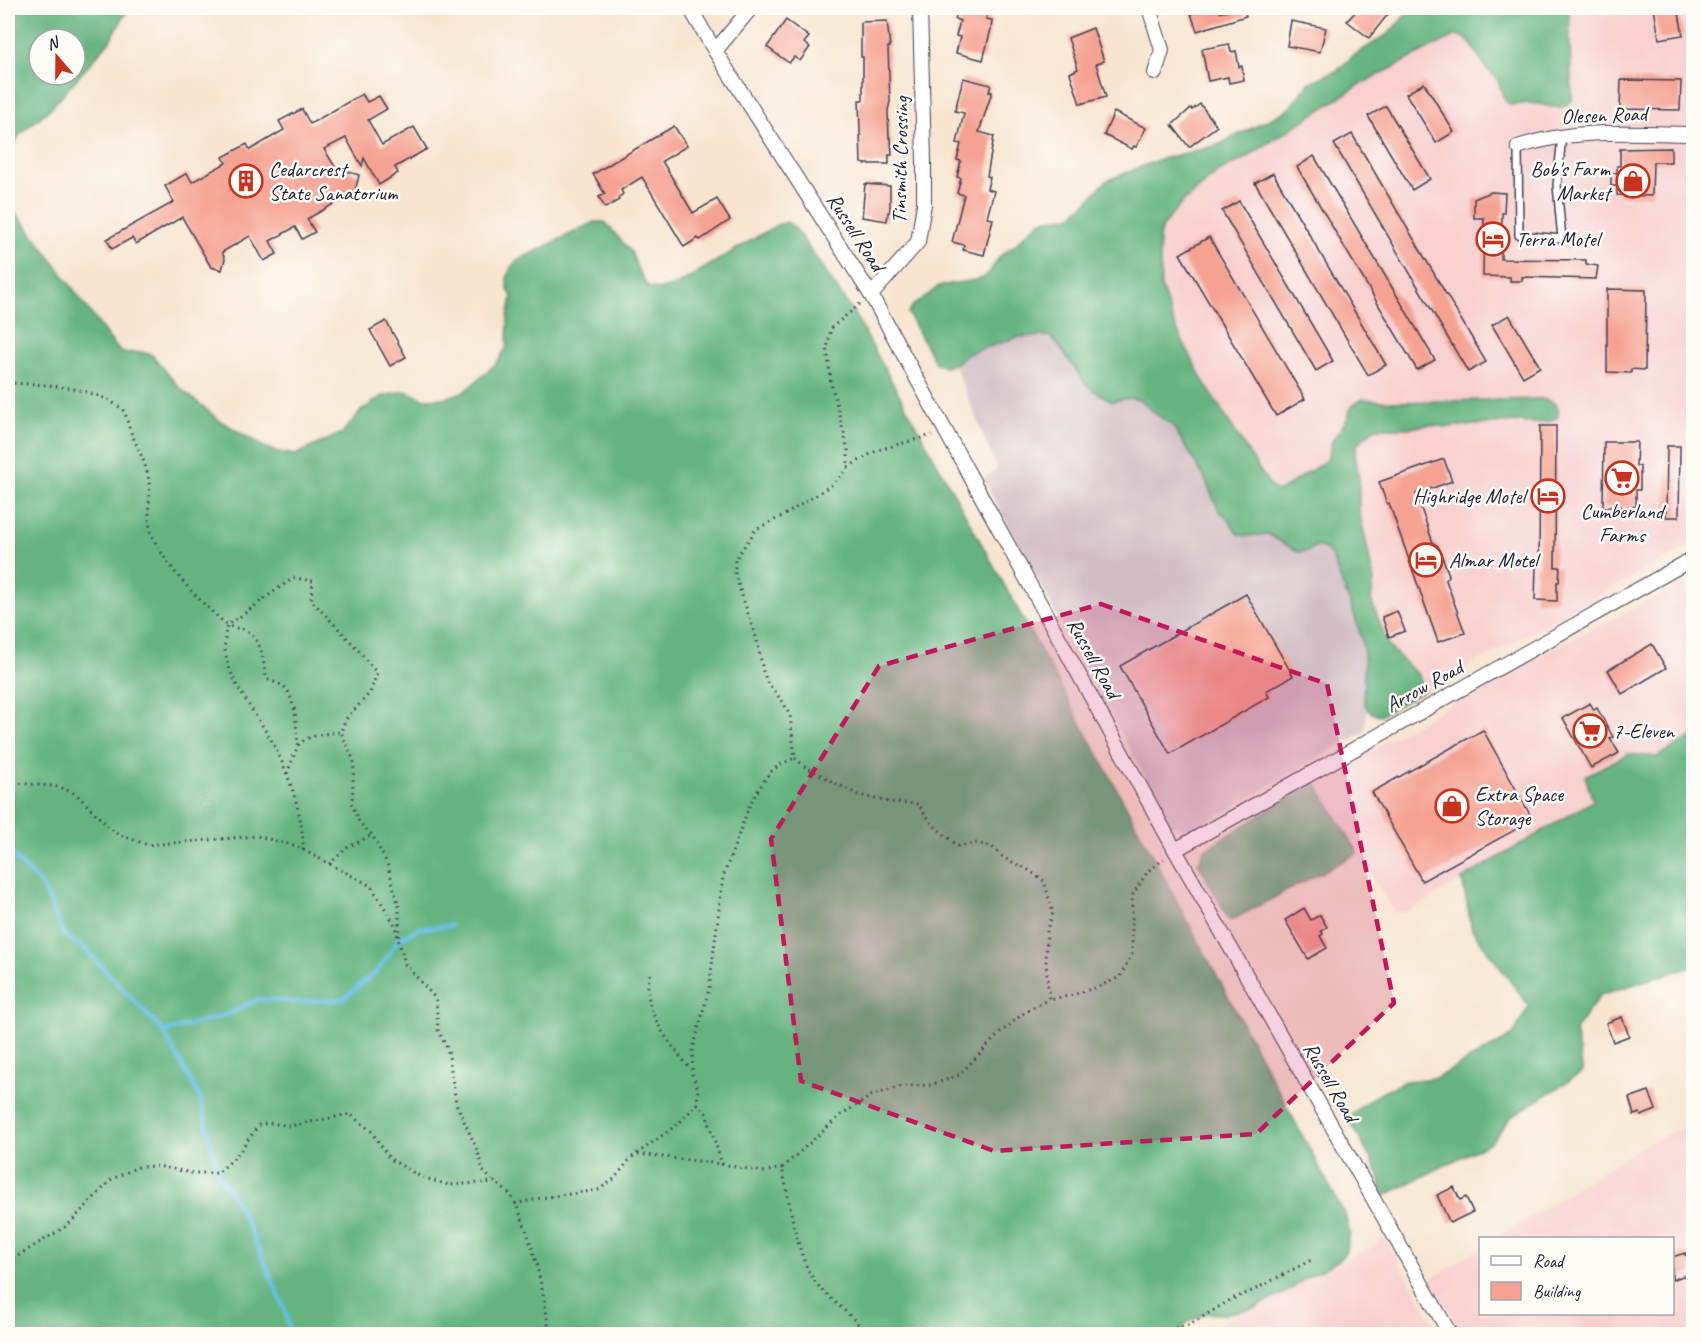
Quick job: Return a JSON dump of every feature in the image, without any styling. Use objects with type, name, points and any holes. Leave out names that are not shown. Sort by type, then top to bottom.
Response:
[{"type":"street","name":"Russell Road","points":[[690,8],[871,295],[1175,850],[1450,1335]]},
{"type":"street","points":[[715,51],[751,8]]},
{"type":"street","name":"Tinsmith Crossing","points":[[871,295],[918,242],[924,204],[920,8]]},
{"type":"street","points":[[1149,8],[1162,50],[1155,73]]},
{"type":"street","name":"Olesen Road","points":[[1518,147],[1562,136],[1617,133],[1694,134]]},
{"type":"street","name":"Arrow Road","points":[[1175,850],[1694,558]]},
{"type":"lane","points":[[1518,147],[1519,235],[1562,239],[1557,185],[1562,136]]},
{"type":"path","points":[[848,467],[848,449],[831,383],[826,348],[831,328],[871,295]]},
{"type":"path","points":[[8,383],[43,384],[89,393],[109,401],[124,411],[130,430],[144,458],[149,482],[151,533],[172,569],[227,625],[247,630],[258,642],[267,679],[279,683],[289,693],[295,711],[298,746]]},
{"type":"path","points":[[946,432],[878,450],[848,467],[833,484],[783,516],[756,529],[735,560],[735,575],[757,640],[767,682],[783,702],[790,716],[795,758],[804,766],[858,795],[889,802],[918,804],[933,825],[958,846],[977,843],[992,847],[1004,858],[1027,869],[1044,881],[1053,913],[1047,930],[1046,963],[1049,999]]},
{"type":"path","points":[[303,849],[302,824],[286,775],[268,735],[245,701],[224,656],[224,637],[227,625],[294,578],[313,581],[311,600],[377,673],[370,693],[345,720],[341,732],[354,761],[352,804],[359,822],[372,835],[387,863],[399,907],[399,939]]},
{"type":"path","points":[[286,775],[298,746],[303,741],[341,732]]},
{"type":"path","points":[[692,1071],[693,1049],[709,989],[723,877],[750,804],[763,782],[769,773],[781,764],[795,758]]},
{"type":"path","points":[[8,782],[59,787],[76,794],[115,833],[148,845],[196,843],[257,836],[303,849],[371,886],[394,923],[405,964],[436,999],[438,1030],[448,1050],[456,1103],[478,1152],[483,1171],[511,1195],[515,1204],[532,1251],[549,1335]]},
{"type":"path","points":[[329,864],[348,847],[372,835]]},
{"type":"path","points":[[636,1154],[722,1164],[763,1172],[782,1168],[841,1115],[871,1096],[902,1086],[931,1085],[959,1075],[1001,1032],[1024,1013],[1049,999],[1069,996],[1120,977],[1132,954],[1132,896],[1148,871],[1175,850]]},
{"type":"path","points":[[515,1204],[598,1190],[614,1179],[636,1154],[678,1124],[697,1104],[698,1089],[692,1071],[671,1044],[653,1015],[648,992],[650,974]]},
{"type":"path","points":[[697,1104],[706,1113],[722,1164]]},
{"type":"path","points":[[8,1262],[68,1225],[112,1179],[138,1167],[158,1166],[192,1173],[218,1173],[236,1156],[259,1125],[269,1123],[290,1126],[350,1114],[371,1131],[390,1159],[421,1177],[449,1185],[494,1182]]},
{"type":"path","points":[[782,1168],[806,1267],[816,1283],[858,1323],[865,1335]]},
{"type":"path","points":[[1165,1335],[1178,1327],[1189,1325],[1232,1299],[1311,1260]]},
{"type":"path","points":[[1178,1327],[1181,1335]]},
{"type":"highlighted area","points":[[1101,604],[1327,684],[1394,1003],[1256,1134],[994,1151],[801,1081],[771,839],[879,666]]},
{"type":"shaded area","points":[[1569,8],[1693,8],[1693,544],[1424,691],[1419,676],[1389,647],[1371,600],[1374,580],[1359,509],[1359,479],[1355,452],[1358,443],[1378,428],[1533,423],[1542,399],[1393,402],[1362,399],[1350,408],[1348,418],[1332,441],[1327,460],[1283,489],[1278,491],[1273,489],[1202,379],[1175,326],[1161,287],[1159,237],[1167,219],[1218,172],[1243,160],[1361,84],[1454,36],[1463,37],[1471,44],[1484,65],[1498,80],[1506,102],[1511,105],[1530,103],[1549,107],[1573,81],[1570,66]]},
{"type":"shaded area","points":[[1048,336],[1056,342],[1086,384],[1094,391],[1112,401],[1132,398],[1141,401],[1173,426],[1203,475],[1219,511],[1227,517],[1238,534],[1248,536],[1268,534],[1298,552],[1308,551],[1316,546],[1326,549],[1332,557],[1361,640],[1366,680],[1365,731],[1191,831],[1171,825],[983,479],[997,469],[954,364],[970,353],[1018,337]]},
{"type":"shaded area","points":[[1685,585],[1693,589],[1693,736],[1657,757],[1628,754],[1585,777],[1594,801],[1408,912],[1394,912],[1315,782],[1526,662],[1676,587]]},
{"type":"shaded area","points":[[1693,1122],[1693,1334],[1462,1334],[1430,1280],[1479,1249],[1479,1315],[1674,1315],[1674,1237],[1498,1237],[1637,1149]]},
{"type":"shaded area","points":[[1384,1237],[1440,1334],[1200,1334],[1373,1246]]},
{"type":"green space","points":[[8,8],[129,8],[109,42],[87,67],[87,27],[27,27],[27,87],[69,87],[51,108],[20,134],[8,154]]},
{"type":"green space","points":[[1412,8],[1569,8],[1572,101],[1562,107],[1530,103],[1510,105],[1503,97],[1497,79],[1485,67],[1468,41],[1460,36],[1454,36],[1361,84],[1242,160],[1218,172],[1181,204],[1162,227],[1159,237],[1161,287],[1175,326],[1202,379],[1273,489],[1278,491],[1283,489],[1327,460],[1332,441],[1348,418],[1350,408],[1362,399],[1393,402],[1542,399],[1553,402],[1557,407],[1557,418],[1548,422],[1378,428],[1358,443],[1355,452],[1359,479],[1359,509],[1374,580],[1371,600],[1389,647],[1419,676],[1424,691],[1381,715],[1368,710],[1364,699],[1364,655],[1359,631],[1332,557],[1326,549],[1316,546],[1308,551],[1298,552],[1268,534],[1248,536],[1238,534],[1227,517],[1219,511],[1203,475],[1173,426],[1141,401],[1132,398],[1112,401],[1094,391],[1086,384],[1056,342],[1048,336],[1018,337],[970,353],[945,367],[936,364],[908,313],[914,304],[939,286],[980,279],[989,273],[1000,256],[1038,223],[1048,219],[1069,217],[1085,204],[1106,181],[1158,160],[1218,145],[1282,113],[1290,107],[1310,82],[1338,70],[1353,56],[1388,34]]},
{"type":"green space","points":[[8,204],[121,353],[142,352],[152,355],[179,387],[219,420],[264,447],[295,455],[342,433],[362,410],[381,397],[405,391],[425,399],[446,398],[465,391],[496,364],[507,347],[508,317],[512,297],[507,279],[516,261],[594,222],[605,222],[631,252],[648,287],[659,290],[678,284],[777,225],[787,222],[795,228],[855,315],[1105,767],[1345,1215],[1350,1234],[1345,1253],[1338,1261],[1304,1279],[1289,1291],[1254,1308],[1225,1314],[1206,1313],[1188,1322],[1178,1334],[8,1334]]},
{"type":"green space","points":[[1693,736],[1693,966],[1600,995],[1575,1030],[1583,1072],[1511,1117],[1491,1142],[1382,1197],[1379,1175],[1348,1117],[1372,1098],[1405,1081],[1436,1078],[1512,1036],[1529,1006],[1472,930],[1462,879],[1593,801],[1585,776],[1628,754],[1657,757]]},
{"type":"green space","points":[[1315,782],[1358,853],[1230,921],[1198,863],[1204,850]]},
{"type":"building","points":[[958,8],[989,8],[986,19],[992,20],[991,29],[983,60],[956,53],[960,37],[956,36],[960,21],[955,19]]},
{"type":"building","points":[[1189,8],[1219,8],[1220,12],[1243,8],[1246,16],[1197,31]]},
{"type":"building","points":[[1359,8],[1382,8],[1389,13],[1369,38],[1347,21]]},
{"type":"building","points":[[1654,8],[1678,8],[1683,35],[1659,39]]},
{"type":"building","points":[[786,20],[809,37],[804,43],[810,47],[800,61],[794,57],[789,63],[767,47]]},
{"type":"building","points":[[887,21],[890,47],[888,47],[889,138],[891,138],[892,155],[889,155],[889,164],[866,164],[861,163],[859,100],[863,100],[863,57],[861,57],[861,22]]},
{"type":"building","points":[[1291,21],[1326,28],[1320,52],[1287,46]]},
{"type":"building","points":[[1093,28],[1104,61],[1096,64],[1106,97],[1080,104],[1070,73],[1078,69],[1068,38]]},
{"type":"building","points":[[1229,44],[1231,52],[1236,51],[1244,80],[1229,83],[1228,77],[1208,81],[1202,49]]},
{"type":"building","points":[[963,78],[991,85],[989,92],[992,92],[979,132],[994,136],[987,176],[990,177],[987,189],[994,191],[987,218],[993,219],[984,255],[963,250],[964,245],[952,242],[964,195],[957,193],[961,178],[957,177],[961,161],[957,160],[961,144],[957,143],[964,113],[955,111]]},
{"type":"building","points":[[1621,80],[1681,81],[1680,110],[1620,109]]},
{"type":"building","points":[[1424,83],[1454,132],[1436,143],[1406,94]]},
{"type":"building","name":"Cedarcrest State Sanatorium","points":[[362,94],[367,102],[379,96],[387,109],[368,120],[382,145],[414,127],[427,149],[395,167],[398,173],[379,185],[364,158],[362,166],[346,138],[324,149],[340,175],[346,171],[359,175],[355,192],[307,219],[315,232],[302,239],[295,227],[270,241],[277,254],[264,261],[250,236],[222,252],[225,259],[222,270],[211,267],[182,217],[136,244],[132,238],[112,249],[107,239],[174,202],[165,186],[187,173],[192,182],[226,163],[223,157],[247,144],[250,150],[284,130],[279,121],[302,109],[310,124]]},
{"type":"building","points":[[1200,104],[1217,126],[1189,147],[1172,125],[1191,108],[1192,110]]},
{"type":"building","points":[[1386,106],[1430,179],[1412,190],[1368,116]]},
{"type":"building","points":[[1114,112],[1146,128],[1136,147],[1132,149],[1104,135]]},
{"type":"building","points":[[674,126],[687,146],[662,161],[693,213],[717,199],[730,220],[700,240],[698,238],[684,247],[642,177],[621,190],[623,194],[618,198],[619,200],[605,208],[599,197],[605,194],[593,174]]},
{"type":"building","points":[[1352,134],[1486,362],[1468,372],[1334,144]]},
{"type":"building","points":[[1671,148],[1671,162],[1653,162],[1652,196],[1617,195],[1617,186],[1611,186],[1611,173],[1617,173],[1617,166],[1620,166],[1620,149]]},
{"type":"building","points":[[1314,156],[1435,360],[1417,370],[1297,167]]},
{"type":"building","points":[[1273,173],[1386,365],[1368,375],[1255,183]]},
{"type":"building","points":[[865,184],[890,186],[890,212],[888,212],[887,221],[862,217]]},
{"type":"building","name":"Terra Motel","points":[[1491,192],[1505,193],[1501,259],[1586,260],[1586,264],[1598,266],[1596,279],[1522,277],[1522,281],[1510,281],[1510,277],[1483,276],[1484,218],[1474,218],[1474,199]]},
{"type":"building","points":[[1239,201],[1333,361],[1316,371],[1222,211]]},
{"type":"building","points":[[1209,237],[1305,399],[1276,416],[1180,254]]},
{"type":"building","points":[[1607,289],[1646,290],[1645,370],[1631,369],[1631,373],[1607,372]]},
{"type":"building","points":[[1509,315],[1540,367],[1523,377],[1492,325]]},
{"type":"building","points":[[386,321],[406,357],[390,366],[370,330]]},
{"type":"building","name":"Highridge Motel","points":[[1540,426],[1556,426],[1555,567],[1560,567],[1557,601],[1535,600],[1536,566],[1539,566]]},
{"type":"building","name":"Cumberland Farms","points":[[1604,442],[1637,442],[1636,466],[1640,466],[1640,490],[1636,490],[1636,507],[1603,507]]},
{"type":"building","name":"Cumberland Farms","points":[[1667,446],[1680,446],[1679,517],[1666,517]]},
{"type":"building","name":"Almar Motel","points":[[1444,459],[1452,481],[1416,494],[1433,543],[1438,546],[1449,575],[1446,580],[1465,633],[1438,642],[1389,503],[1387,504],[1379,482]]},
{"type":"building","points":[[1246,594],[1293,676],[1266,691],[1269,697],[1170,754],[1120,666]]},
{"type":"building","points":[[1397,611],[1405,631],[1389,637],[1382,617]]},
{"type":"building","name":"7-Eleven","points":[[1652,644],[1666,668],[1622,694],[1608,670]]},
{"type":"building","name":"7-Eleven","points":[[1590,703],[1594,710],[1597,708],[1619,753],[1591,768],[1563,718]]},
{"type":"building","name":"Extra Space Storage","points":[[1483,730],[1533,820],[1422,881],[1372,792]]},
{"type":"building","points":[[1304,908],[1311,920],[1320,915],[1327,927],[1321,931],[1323,934],[1320,936],[1327,948],[1308,959],[1285,920]]},
{"type":"building","points":[[1622,1017],[1629,1036],[1613,1042],[1606,1023]]},
{"type":"building","points":[[1649,1091],[1656,1110],[1641,1116],[1640,1113],[1634,1115],[1629,1098]]},
{"type":"building","points":[[1454,1187],[1460,1200],[1466,1197],[1473,1212],[1450,1223],[1437,1195]]},
{"type":"building","points":[[1690,1254],[1694,1271],[1674,1279],[1674,1256]]},
{"type":"waterway","points":[[8,850],[43,887],[64,935],[84,948],[164,1032],[200,1098],[218,1173],[239,1207],[265,1263],[285,1310],[290,1334]]},
{"type":"waterway","points":[[164,1032],[229,1014],[259,999],[299,1002],[343,999],[377,971],[399,939],[420,928],[451,926]]},
{"type":"place","name":"Cedarcrest State Sanatorium","points":[[246,181]]},
{"type":"place","name":"Bob's Farm Market","points":[[1633,181]]},
{"type":"place","name":"Terra Motel","points":[[1493,239]]},
{"type":"place","name":"Cumberland Farms","points":[[1622,478]]},
{"type":"place","name":"Highridge Motel","points":[[1548,496]]},
{"type":"place","name":"Almar Motel","points":[[1426,560]]},
{"type":"place","name":"7-Eleven","points":[[1590,731]]},
{"type":"place","name":"Extra Space Storage","points":[[1452,806]]}]
